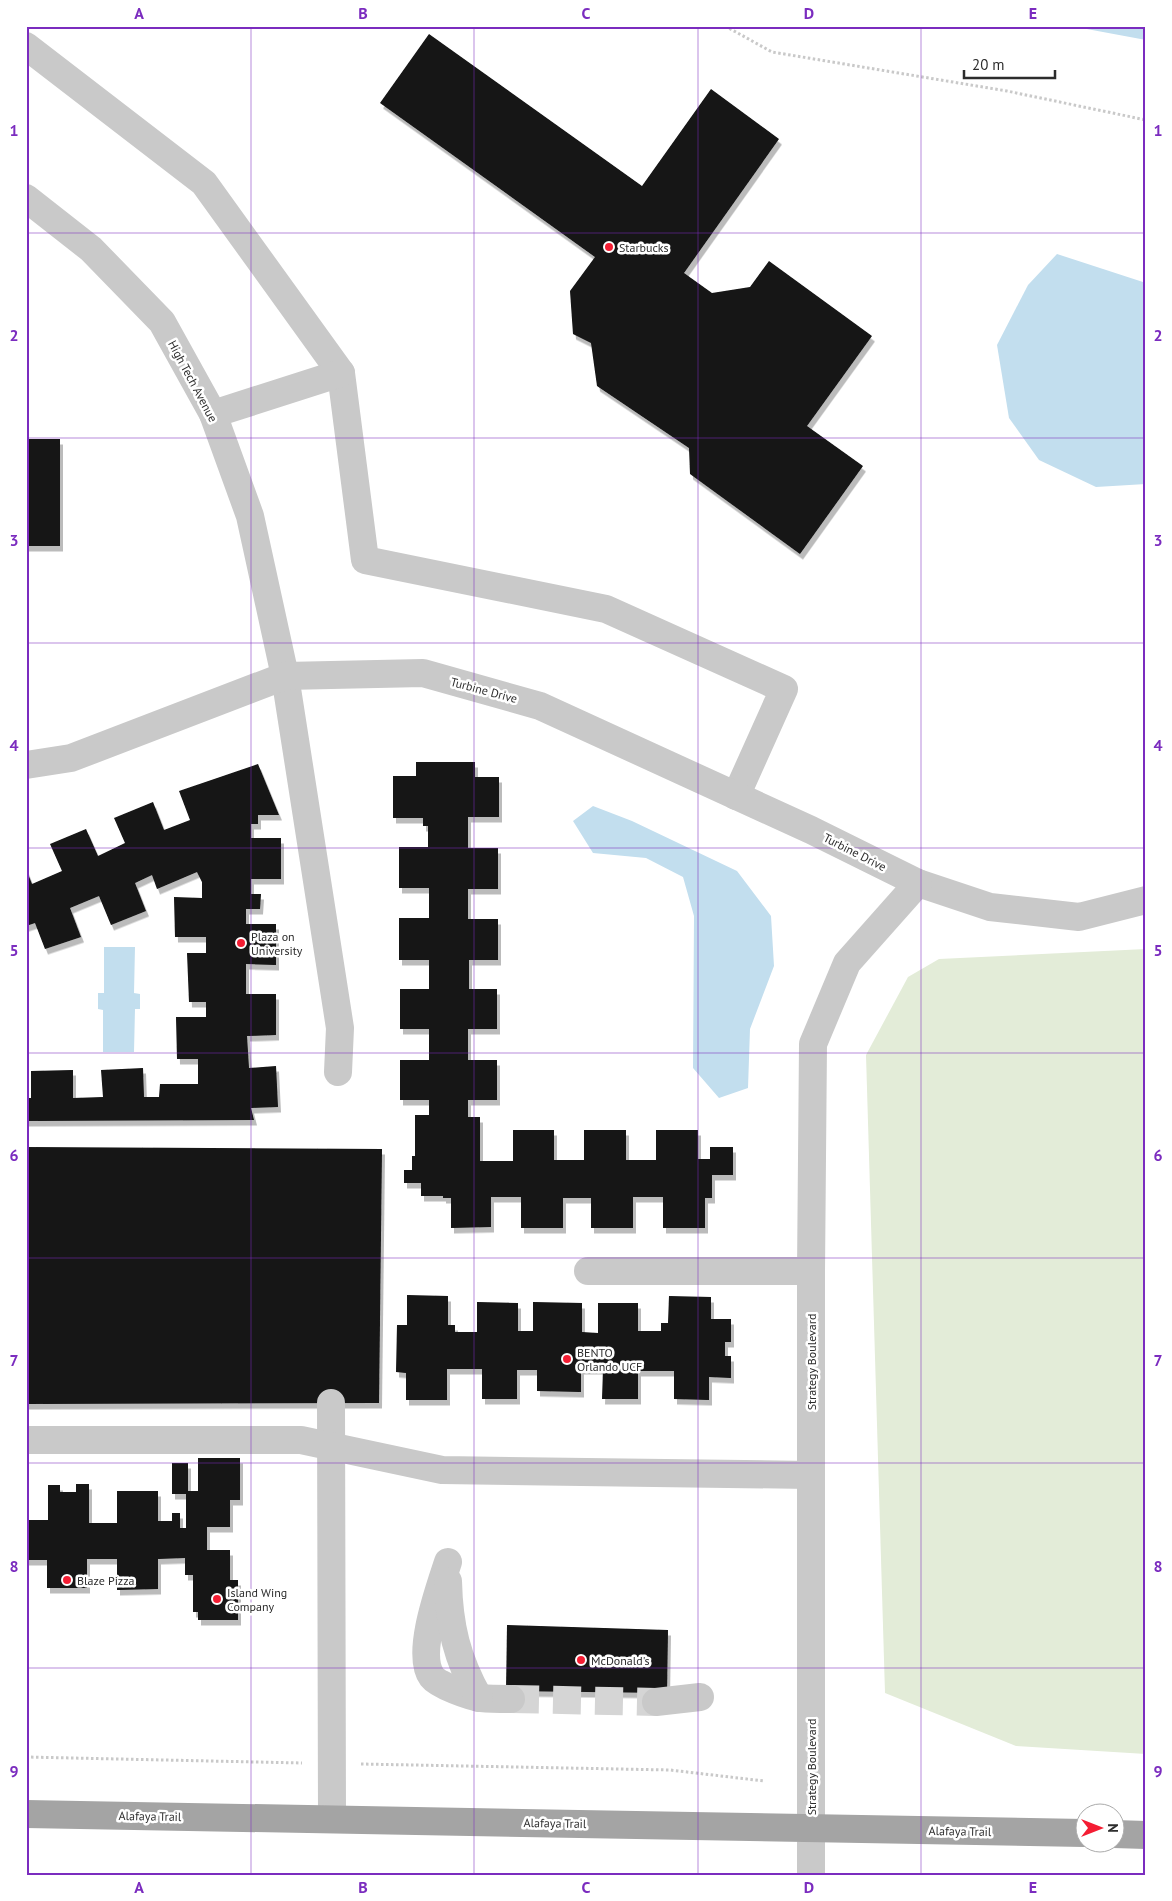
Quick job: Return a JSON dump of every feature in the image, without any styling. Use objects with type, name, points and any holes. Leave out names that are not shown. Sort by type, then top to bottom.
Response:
[{"type":"main road","name":"Alafaya Trail","points":[[26,1814],[1074,1834]]},
{"type":"main road","points":[[1124,1834],[1146,1834]]},
{"type":"street","points":[[26,46],[204,183],[341,373],[365,560],[606,609],[784,689],[736,796]]},
{"type":"street","name":"High Tech Avenue","points":[[26,198],[91,249],[162,322],[213,414],[250,516],[285,676],[340,1028],[338,1072]]},
{"type":"street","points":[[213,414],[341,373]]},
{"type":"street","name":"Turbine Drive","points":[[26,765],[71,758],[285,676],[423,674],[540,706],[811,830],[918,884],[990,907],[1079,917],[1146,900]]},
{"type":"street","name":"Strategy Boulevard","points":[[811,1875],[810,1475],[813,1044],[847,963],[918,884]]},
{"type":"street","points":[[588,1271],[811,1271]]},
{"type":"street","points":[[331,1403],[332,1819]]},
{"type":"street","points":[[26,1440],[301,1440],[442,1470],[810,1475]]},
{"type":"street","points":[[448,1562],[429,1626],[427,1660],[431,1676],[440,1684],[479,1698],[511,1699]]},
{"type":"street","points":[[656,1702],[700,1697]]},
{"type":"path","points":[[725,26],[772,52],[1007,91],[1146,120]]},
{"type":"path","points":[[26,1757],[670,1770],[764,1781]]},
{"type":"green space","points":[[1146,949],[1146,1754],[1016,1746],[885,1693],[866,1055],[908,977],[939,959]]},
{"type":"water","points":[[1146,26],[1146,40],[1076,27]]},
{"type":"water","points":[[1057,254],[1146,283],[1146,484],[1096,487],[1039,460],[1009,418],[997,345],[1028,285]]},
{"type":"water","points":[[593,806],[632,821],[737,871],[771,916],[774,966],[750,1029],[748,1088],[719,1098],[693,1068],[694,916],[683,877],[646,858],[593,853],[573,821]]},
{"type":"water","points":[[104,947],[135,947],[134,993],[140,994],[140,1009],[135,1009],[134,1052],[103,1052],[103,1010],[98,1009],[98,993],[104,993]]},
{"type":"building","points":[[429,34],[642,186],[711,89],[779,139],[684,273],[712,293],[750,287],[769,261],[872,336],[807,426],[863,466],[800,554],[690,474],[689,448],[597,386],[591,343],[573,334],[570,291],[595,257],[380,103]]},
{"type":"building","points":[[26,439],[60,439],[60,546],[26,546]]},
{"type":"building","points":[[416,762],[475,762],[475,777],[499,777],[499,817],[468,817],[468,848],[498,848],[498,889],[468,889],[468,919],[498,919],[498,960],[469,960],[469,989],[497,989],[497,1029],[468,1029],[468,1060],[497,1060],[497,1100],[468,1100],[468,1117],[480,1117],[480,1161],[513,1161],[513,1130],[554,1130],[554,1160],[584,1160],[584,1130],[626,1130],[626,1160],[656,1160],[656,1130],[698,1130],[698,1159],[710,1159],[710,1147],[733,1147],[733,1175],[712,1175],[712,1198],[705,1198],[705,1228],[663,1228],[663,1197],[633,1197],[633,1228],[591,1228],[591,1198],[563,1198],[563,1228],[521,1228],[521,1197],[491,1197],[491,1227],[451,1228],[451,1198],[421,1196],[421,1183],[404,1183],[404,1170],[412,1170],[412,1156],[415,1156],[415,1115],[429,1115],[429,1100],[400,1100],[400,1060],[429,1060],[429,1029],[400,1029],[400,989],[429,989],[429,960],[399,960],[399,918],[429,918],[429,888],[399,888],[399,847],[428,847],[428,826],[423,826],[423,818],[393,818],[393,776],[416,776]]},
{"type":"building","name":"Plaza on University","points":[[258,764],[279,815],[258,815],[258,824],[251,824],[251,838],[281,838],[281,879],[251,879],[251,894],[261,894],[260,909],[246,909],[246,924],[276,924],[276,965],[246,964],[246,994],[276,994],[276,1035],[247,1036],[249,1068],[276,1066],[278,1107],[251,1108],[254,1120],[26,1121],[26,1098],[31,1098],[31,1071],[73,1070],[73,1098],[103,1097],[101,1070],[143,1068],[144,1097],[159,1097],[160,1084],[198,1084],[198,1059],[177,1059],[176,1017],[206,1017],[206,1002],[189,1002],[187,953],[206,953],[206,937],[175,937],[174,897],[202,898],[202,882],[197,872],[157,889],[152,875],[135,883],[146,911],[111,925],[99,896],[70,908],[81,937],[45,949],[35,923],[26,926],[26,869],[32,884],[62,871],[50,844],[86,829],[98,856],[125,843],[114,818],[153,802],[164,830],[190,820],[179,791]]},
{"type":"building","points":[[26,1147],[382,1149],[379,1403],[26,1404]]},
{"type":"building","points":[[407,1295],[448,1296],[448,1325],[455,1325],[455,1332],[477,1332],[477,1302],[518,1303],[518,1331],[533,1331],[533,1302],[582,1303],[582,1332],[598,1333],[598,1303],[638,1303],[638,1331],[661,1331],[661,1323],[668,1323],[669,1296],[711,1297],[711,1319],[731,1319],[731,1342],[725,1342],[725,1356],[731,1356],[731,1378],[709,1377],[709,1400],[674,1399],[674,1371],[638,1371],[638,1399],[602,1399],[603,1369],[581,1369],[581,1392],[537,1391],[537,1370],[517,1370],[517,1399],[482,1399],[482,1369],[447,1369],[447,1400],[406,1400],[406,1373],[396,1372],[397,1325],[407,1325]]},
{"type":"building","points":[[198,1458],[240,1458],[240,1500],[230,1500],[230,1527],[207,1527],[207,1550],[230,1550],[230,1580],[238,1580],[238,1620],[198,1620],[198,1612],[193,1612],[193,1575],[185,1575],[185,1558],[158,1559],[158,1589],[117,1590],[117,1559],[87,1559],[87,1588],[47,1588],[47,1560],[26,1560],[26,1520],[48,1520],[48,1485],[60,1485],[60,1492],[76,1492],[76,1484],[89,1484],[89,1523],[117,1523],[117,1491],[158,1491],[158,1521],[172,1521],[172,1513],[180,1513],[180,1528],[186,1528],[186,1494],[172,1494],[172,1463],[188,1463],[188,1491],[198,1491]]},
{"type":"building","points":[[507,1625],[668,1630],[667,1693],[506,1691]]},
{"type":"tunnel","points":[[511,1699],[656,1702]]},
{"type":"place","name":"Starbucks","points":[[609,247]]},
{"type":"place","name":"Plaza on University","points":[[241,943]]},
{"type":"place","name":"BENTO Orlando UCF","points":[[567,1359]]},
{"type":"place","name":"Blaze Pizza","points":[[67,1580]]},
{"type":"place","name":"Island Wing Company","points":[[217,1599]]},
{"type":"place","name":"McDonald's","points":[[581,1660]]}]
